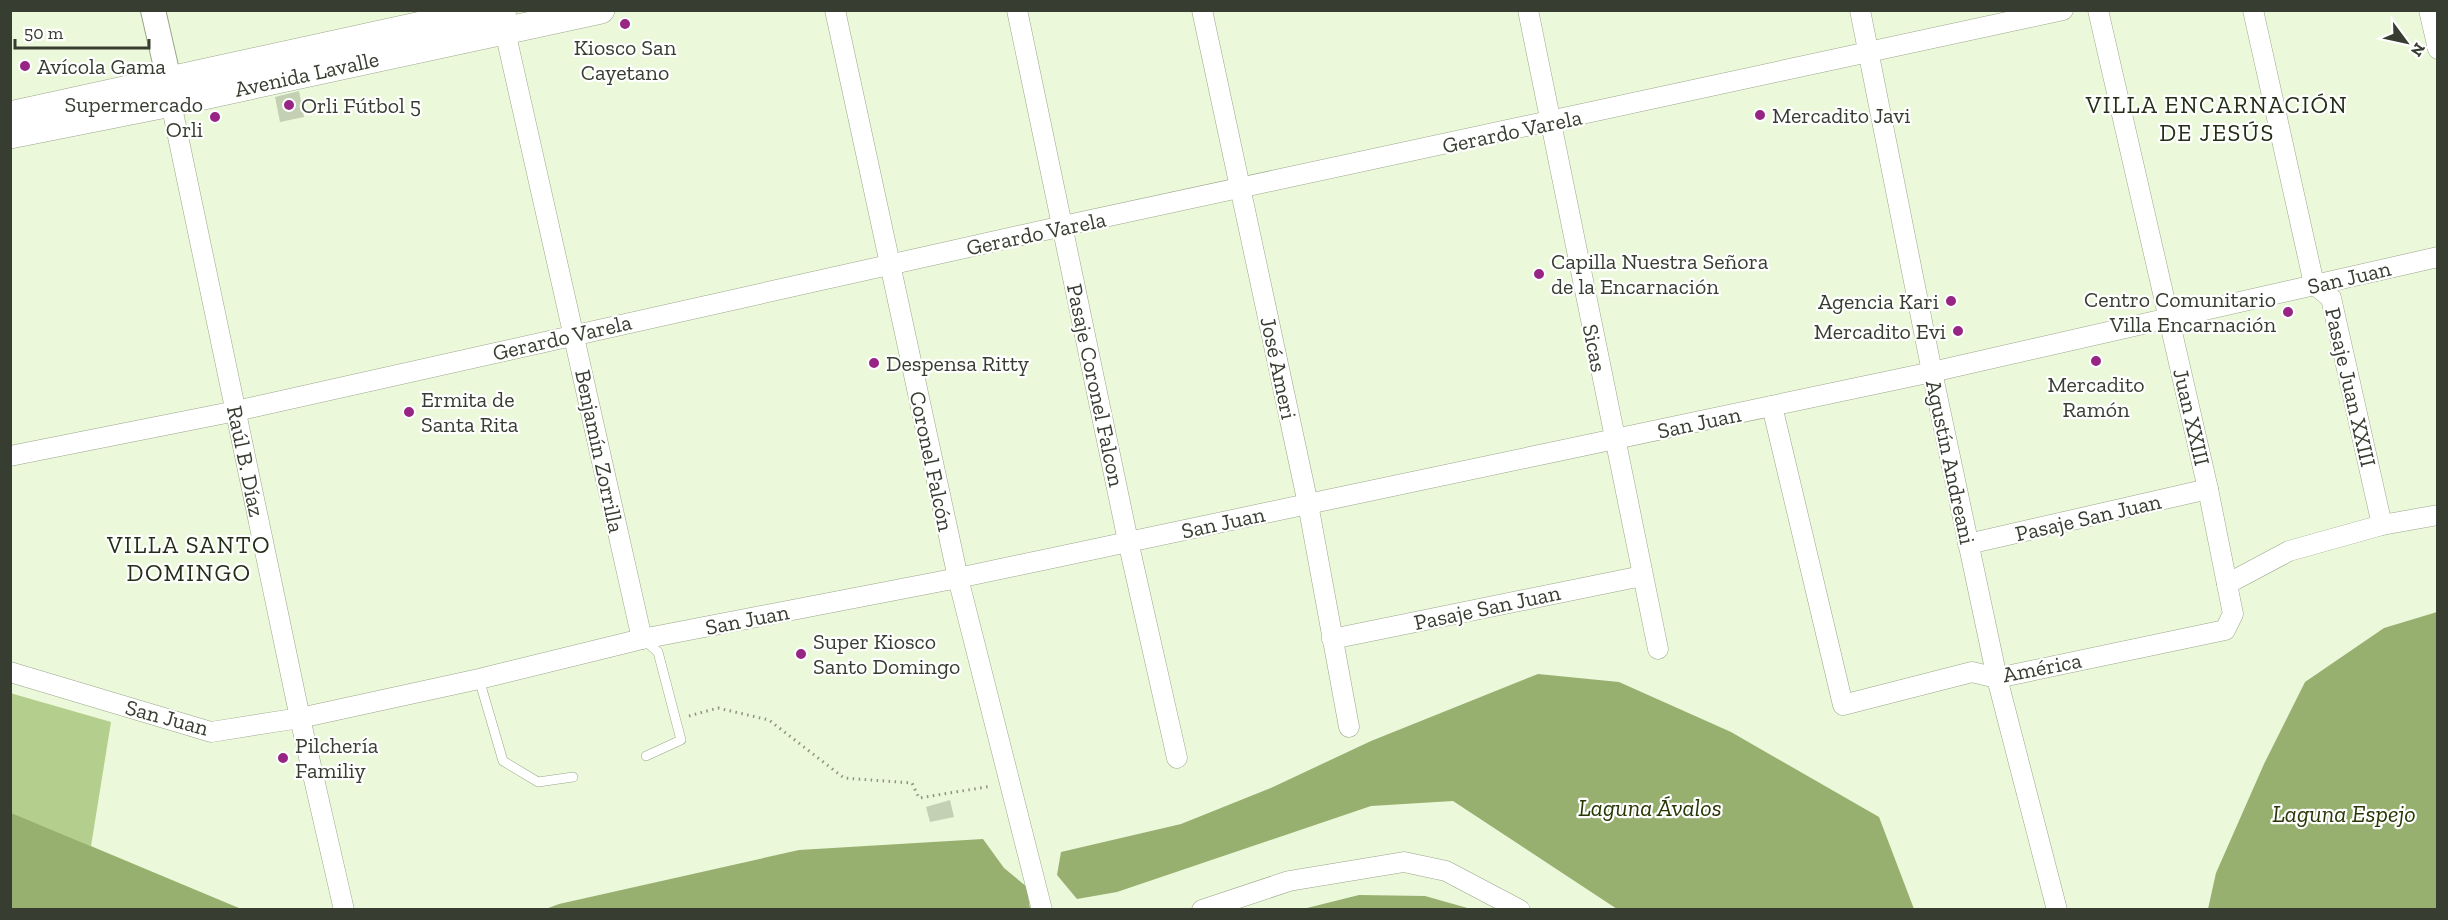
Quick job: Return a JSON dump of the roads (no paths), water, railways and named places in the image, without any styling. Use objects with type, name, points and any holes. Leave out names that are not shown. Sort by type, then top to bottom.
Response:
[{"type":"main road","name":"Avenida Lavalle","points":[[10,135],[170,92],[500,17],[601,10]]},
{"type":"main road","name":"Avenida Lavalle","points":[[10,115],[170,92]]},
{"type":"street","name":"Raúl B. Díaz","points":[[153,10],[300,718],[344,909]]},
{"type":"street","name":"Coronel Falcón","points":[[835,10],[958,578],[1042,909]]},
{"type":"street","name":"Pasaje Coronel Falcon","points":[[1017,10],[1128,541],[1178,758]]},
{"type":"street","name":"José Ameri","points":[[1202,10],[1308,504],[1349,727]]},
{"type":"street","name":"Sicas","points":[[1528,10],[1658,649]]},
{"type":"street","name":"Agustín Andreani","points":[[1860,10],[1932,372],[1997,678],[2057,909]]},
{"type":"street","name":"Gerardo Varela","points":[[10,456],[236,411],[1063,226],[1240,190],[2063,10]]},
{"type":"street","name":"Juan XXIII","points":[[2098,10],[2208,489],[2233,614]]},
{"type":"street","name":"Pasaje Juan XXIII","points":[[2253,10],[2314,284],[2331,297],[2382,525]]},
{"type":"street","points":[[2429,10],[2438,49]]},
{"type":"street","name":"Benjamín Zorrilla","points":[[500,17],[575,334],[642,639]]},
{"type":"street","name":"San Juan","points":[[10,672],[211,732],[300,718],[479,679],[642,639],[958,578],[1932,372],[2438,257]]},
{"type":"street","name":"América","points":[[1772,406],[1843,705],[1972,672],[1997,678],[2225,630],[2233,614]]},
{"type":"street","name":"Pasaje San Juan","points":[[1968,544],[2208,489]]},
{"type":"street","points":[[2227,584],[2289,551],[2382,525],[2438,515]]},
{"type":"street","name":"Pasaje San Juan","points":[[1332,639],[1642,576]]},
{"type":"street","points":[[1202,909],[1289,881],[1404,862],[1446,871],[1520,909]]},
{"type":"lane","name":"Benjamín Zorrilla","points":[[642,639],[658,652],[681,740],[646,756]]},
{"type":"lane","points":[[479,679],[503,760],[538,782],[573,777]]},
{"type":"water","name":"Laguna Espejo","points":[[2437,612],[2437,909],[2208,909],[2216,873],[2264,764],[2305,682],[2384,628]]},
{"type":"water","name":"Laguna Ávalos","points":[[1538,674],[1619,682],[1731,732],[1879,817],[1914,909],[1617,909],[1453,801],[1371,806],[1117,892],[1077,899],[1057,875],[1061,852],[1181,824],[1273,787],[1371,741]]},
{"type":"water","points":[[11,813],[241,909],[11,909]]},
{"type":"water","points":[[983,839],[1004,868],[1027,887],[1030,909],[543,910],[559,904],[799,850]]},
{"type":"water","points":[[1359,895],[1425,896],[1471,909],[1303,909]]},
{"type":"place","name":"Kiosco San Cayetano","points":[[625,24]]},
{"type":"place","name":"Avícola Gama","points":[[25,66]]},
{"type":"place","name":"Orli Fútbol 5","points":[[289,105]]},
{"type":"place","name":"Mercadito Javi","points":[[1760,115]]},
{"type":"place","name":"Supermercado Orli","points":[[215,117]]},
{"type":"place","name":"Capilla Nuestra Señora de la Encarnación","points":[[1539,274]]},
{"type":"place","name":"Agencia Kari","points":[[1951,301]]},
{"type":"place","name":"Centro Comunitario Villa Encarnación","points":[[2288,312]]},
{"type":"place","name":"Mercadito Evi","points":[[1958,331]]},
{"type":"place","name":"Mercadito Ramón","points":[[2096,361]]},
{"type":"place","name":"Despensa Ritty","points":[[874,363]]},
{"type":"place","name":"Ermita de Santa Rita","points":[[409,412]]},
{"type":"place","name":"Super Kiosco Santo Domingo","points":[[801,654]]},
{"type":"place","name":"Pilchería Familiy","points":[[283,758]]},
{"type":"district","name":"VILLA ENCARNACIÓN DE JESÚS","points":[[2217,119]]},
{"type":"district","name":"VILLA SANTO DOMINGO","points":[[189,559]]}]
